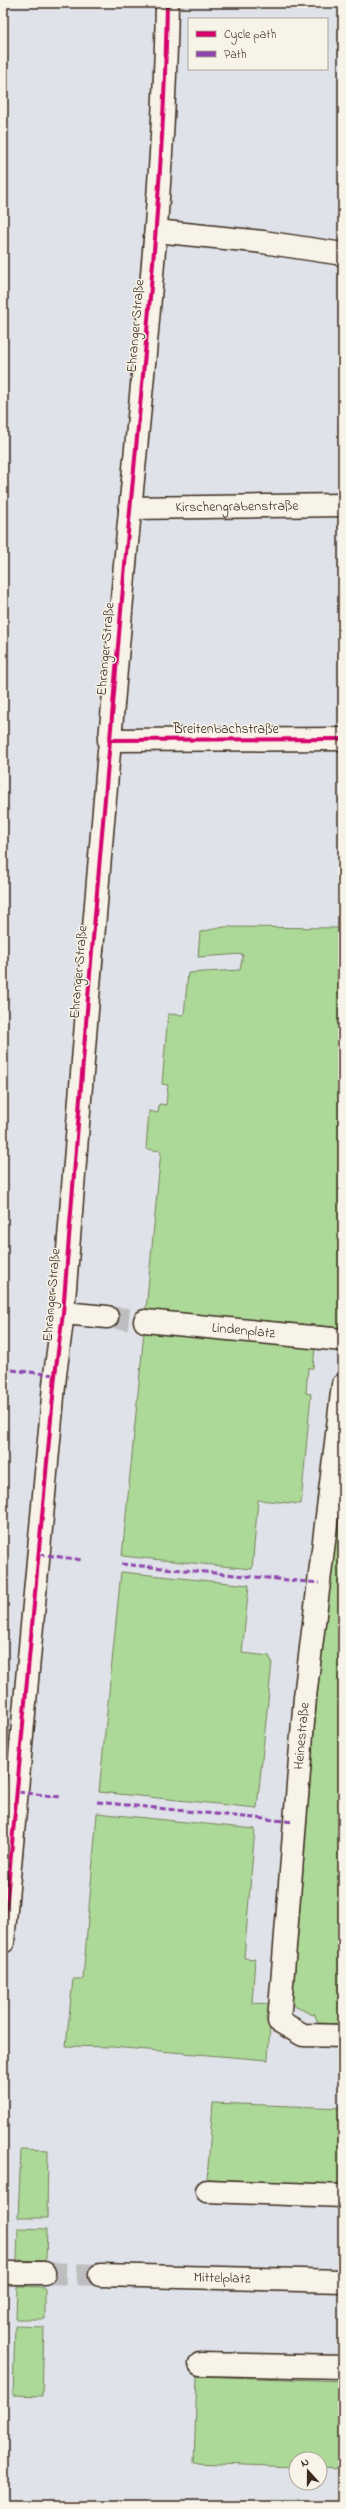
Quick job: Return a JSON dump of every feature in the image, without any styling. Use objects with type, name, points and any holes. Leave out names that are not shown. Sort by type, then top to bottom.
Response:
[{"type":"street","name":"Ehranger Straße","points":[[3,1942],[54,1375],[63,1313],[109,740],[156,231],[166,92],[167,3]]},
{"type":"street","points":[[156,231],[264,242],[343,254]]},
{"type":"street","name":"Kirschengrabenstraße","points":[[130,508],[343,505]]},
{"type":"street","name":"Breitenbachstraße","points":[[109,740],[343,739]]},
{"type":"street","points":[[63,1313],[107,1317]]},
{"type":"street","name":"Lindenplatz","points":[[145,1320],[343,1340]]},
{"type":"street","name":"Heinestraße","points":[[343,1385],[305,1697],[279,2021],[303,2035],[343,2036]]},
{"type":"street","points":[[207,2191],[343,2196]]},
{"type":"street","points":[[3,2273],[44,2273]]},
{"type":"street","name":"Mittelplatz","points":[[100,2275],[343,2281]]},
{"type":"street","points":[[200,2364],[343,2368]]},
{"type":"green space","points":[[224,927],[343,928],[343,1328],[146,1310],[161,1151],[146,1149],[149,1111],[158,1113],[159,1104],[166,1105],[168,1085],[162,1084],[168,1014],[184,1015],[188,973],[240,970],[243,954],[198,957],[200,932]]},
{"type":"green space","points":[[144,1332],[315,1348],[313,1368],[308,1368],[306,1393],[311,1394],[301,1504],[258,1500],[252,1569],[122,1556]]},
{"type":"green space","points":[[343,1443],[343,2024],[318,2023],[314,2013],[313,2015],[292,2005],[317,1696]]},
{"type":"green space","points":[[121,1572],[249,1585],[242,1653],[269,1656],[272,1662],[257,1808],[99,1792]]},
{"type":"green space","points":[[97,1813],[255,1829],[244,1958],[255,1959],[252,2003],[271,2004],[268,2060],[112,2047],[66,2046],[73,1979],[83,1979]]},
{"type":"green space","points":[[213,2103],[343,2108],[343,2185],[207,2179]]},
{"type":"green space","points":[[21,2149],[48,2150],[47,2218],[18,2218]]},
{"type":"green space","points":[[18,2228],[47,2229],[46,2259],[44,2261],[17,2260]]},
{"type":"green space","points":[[17,2286],[43,2287],[45,2289],[45,2319],[16,2319]]},
{"type":"green space","points":[[15,2326],[44,2327],[42,2396],[13,2395]]},
{"type":"green space","points":[[197,2376],[343,2381],[343,2469],[328,2468],[328,2451],[288,2451],[288,2467],[194,2463]]},
{"type":"tunnel","points":[[107,1317],[145,1321]]},
{"type":"tunnel","points":[[44,2273],[100,2275]]},
{"type":"marked path","points":[[3,1369],[55,1375]]},
{"type":"marked path","points":[[39,1554],[82,1560]]},
{"type":"marked path","points":[[121,1564],[319,1583]]},
{"type":"marked path","points":[[18,1792],[61,1797]]},
{"type":"marked path","points":[[97,1802],[294,1822]]},
{"type":"cycle path","points":[[3,1942],[55,1375],[63,1313],[108,760],[151,290],[161,147],[167,3]]},
{"type":"cycle path","points":[[109,740],[343,739]]}]
